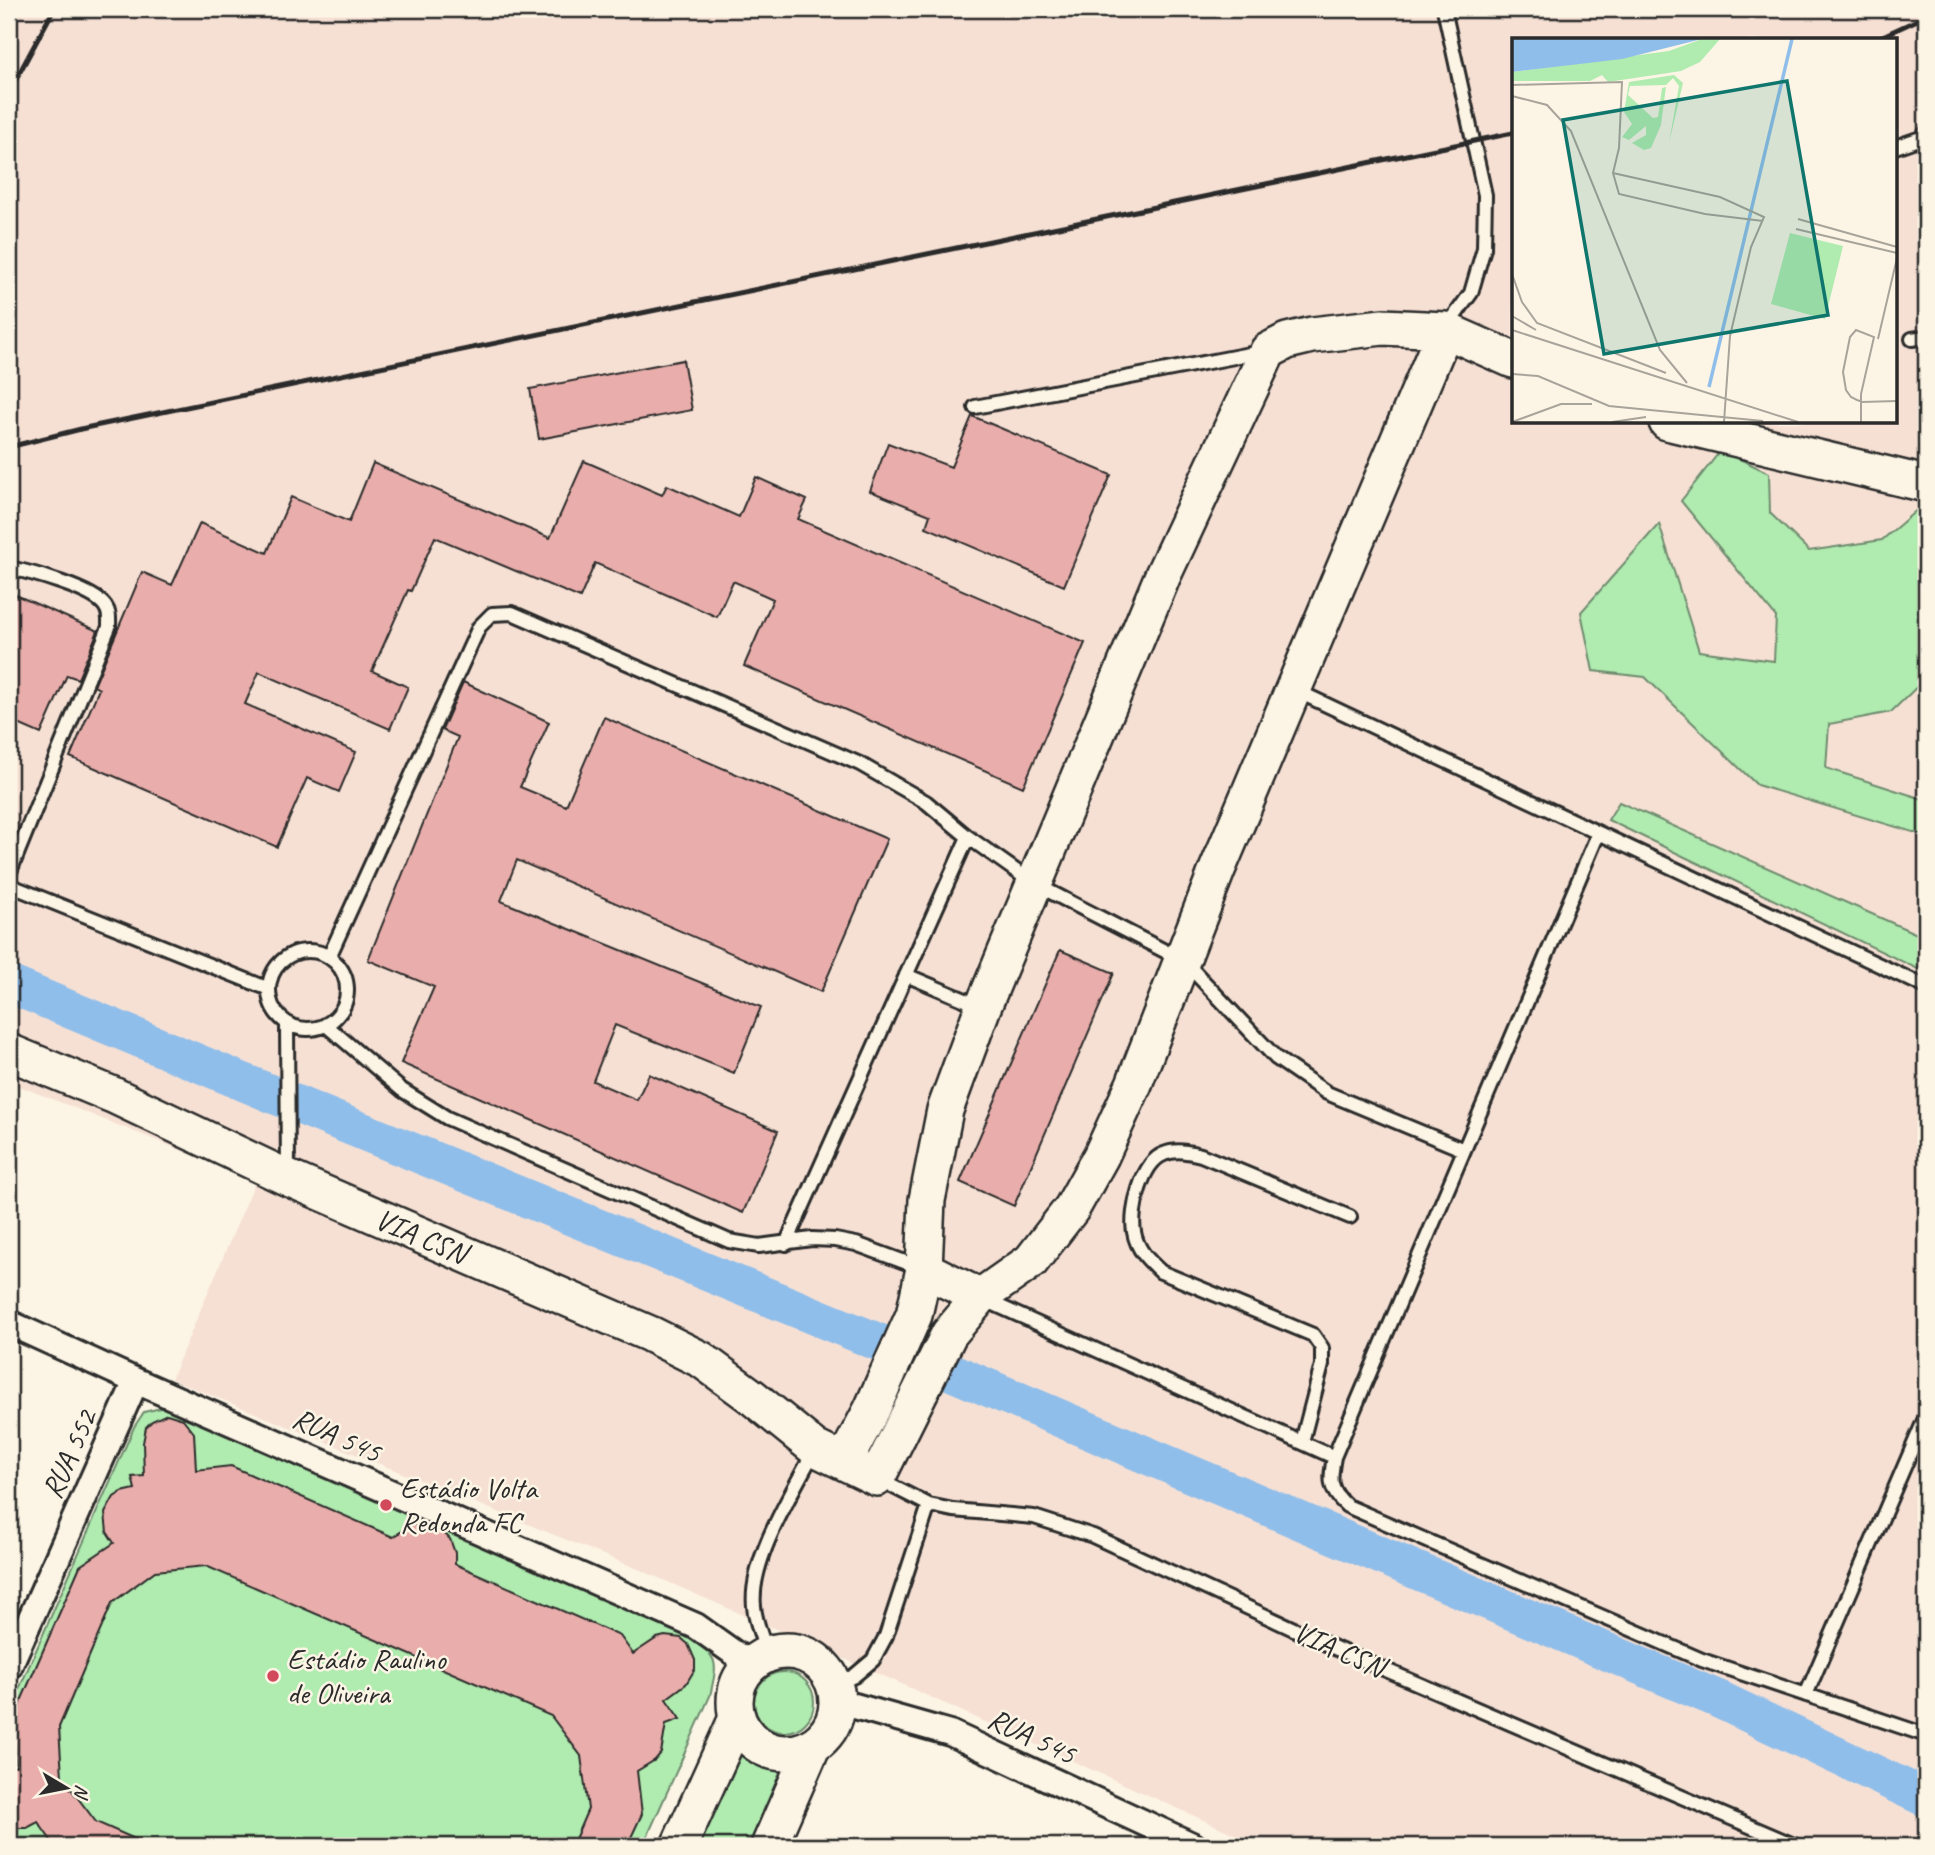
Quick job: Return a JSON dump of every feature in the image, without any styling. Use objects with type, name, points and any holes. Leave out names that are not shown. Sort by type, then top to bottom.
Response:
[{"type":"street","points":[[829,1455],[872,1409],[914,1315],[924,1269],[927,1200],[946,1110],[983,1007],[1163,575],[1268,351],[1287,341],[1312,335],[1382,327],[1445,330],[1512,360]]},
{"type":"street","points":[[877,1478],[948,1334],[980,1297],[1031,1261],[1072,1208],[1101,1156],[1184,961],[1217,870],[1445,330]]},
{"type":"street","points":[[1675,424],[1926,484]]},
{"type":"street","name":"VIA CSN","points":[[9,1052],[288,1165],[650,1334],[702,1360],[829,1455],[877,1478]]},
{"type":"street","points":[[924,1269],[980,1297]]},
{"type":"street","name":"RUA 545","points":[[9,1322],[136,1381],[696,1626],[759,1659]]},
{"type":"street","name":"RUA 552","points":[[9,1667],[136,1381]]},
{"type":"street","points":[[783,1651],[800,1653],[815,1660],[827,1671],[836,1693],[834,1718],[826,1734],[813,1745],[799,1751],[784,1753],[769,1750],[755,1742],[744,1731],[737,1717],[735,1703],[742,1676],[759,1659],[783,1651]]},
{"type":"street","name":"RUA 545","points":[[836,1693],[950,1734],[1194,1846]]},
{"type":"street","points":[[678,1846],[737,1717]]},
{"type":"street","points":[[769,1846],[813,1745]]},
{"type":"lane","points":[[1444,9],[1485,195],[1484,248],[1471,293],[1445,330]]},
{"type":"lane","points":[[1896,147],[1921,138],[1926,133]]},
{"type":"lane","points":[[1912,339],[1926,337]]},
{"type":"lane","points":[[975,407],[1268,351]]},
{"type":"lane","points":[[9,568],[35,573],[94,597],[103,603],[110,614],[109,627],[9,874]]},
{"type":"lane","points":[[329,957],[479,627],[492,614],[512,613],[860,764],[926,802],[968,837],[1033,883],[1184,961],[1276,1058],[1327,1093],[1464,1150]]},
{"type":"lane","points":[[1293,689],[1926,988]]},
{"type":"lane","points":[[1598,834],[1334,1457],[1330,1481],[1335,1495],[1347,1506],[1702,1660],[1926,1735]]},
{"type":"lane","points":[[786,1244],[968,837]]},
{"type":"lane","points":[[9,885],[269,989]]},
{"type":"lane","points":[[303,951],[316,951],[329,957],[339,966],[346,978],[348,992],[338,1017],[327,1026],[314,1030],[300,1030],[287,1024],[277,1015],[271,1003],[271,976],[279,964],[303,951]]},
{"type":"lane","points":[[906,975],[983,1007]]},
{"type":"lane","points":[[287,1024],[288,1165]]},
{"type":"lane","points":[[327,1026],[402,1090],[447,1118],[729,1241],[759,1246],[812,1239],[856,1244],[924,1269]]},
{"type":"lane","points":[[1302,1442],[1322,1365],[1322,1348],[1313,1335],[1161,1272],[1143,1254],[1134,1232],[1136,1197],[1147,1170],[1154,1162],[1161,1155],[1179,1151],[1201,1154],[1350,1217]]},
{"type":"lane","points":[[980,1297],[1334,1457]]},
{"type":"lane","points":[[1806,1695],[1926,1416]]},
{"type":"lane","points":[[759,1659],[754,1606],[757,1574],[766,1546],[829,1455]]},
{"type":"lane","name":"VIA CSN","points":[[877,1478],[929,1505],[953,1510],[1034,1517],[1093,1536],[1337,1649],[1796,1846]]},
{"type":"lane","points":[[836,1693],[873,1660],[879,1648],[890,1623],[929,1505]]},
{"type":"shaded area","points":[[9,9],[1926,9],[1926,1846],[1261,1846],[638,1569],[171,1379],[256,1180],[9,1082]]},
{"type":"green space","points":[[1721,450],[1769,473],[1770,513],[1809,551],[1882,540],[1919,508],[1926,509],[1926,678],[1891,712],[1829,724],[1826,768],[1926,800],[1926,836],[1757,785],[1645,677],[1593,671],[1581,612],[1659,524],[1699,651],[1774,661],[1776,617],[1681,501]]},
{"type":"green space","points":[[1619,802],[1926,938],[1926,973],[1608,820]]},
{"type":"green space","points":[[165,1407],[685,1636],[710,1654],[715,1673],[710,1696],[643,1846],[9,1846],[9,1712],[134,1427],[144,1412]]},
{"type":"green space","points":[[784,1672],[801,1677],[809,1685],[814,1702],[809,1719],[801,1727],[784,1732],[767,1727],[759,1719],[754,1702],[759,1685],[767,1677]]},
{"type":"green space","points":[[741,1746],[766,1762],[788,1767],[752,1846],[697,1846]]},
{"type":"building","points":[[683,360],[692,410],[539,439],[530,389]]},
{"type":"building","points":[[972,416],[1111,475],[1064,586],[926,527],[930,515],[870,491],[888,443],[951,467]]},
{"type":"building","points":[[584,461],[662,495],[667,485],[739,517],[756,477],[807,500],[798,519],[1085,643],[1023,787],[744,666],[773,599],[733,581],[717,617],[595,563],[580,598],[435,537],[372,671],[408,687],[390,729],[259,672],[245,704],[356,752],[339,792],[307,778],[277,847],[70,757],[99,689],[94,686],[142,572],[172,585],[200,523],[267,553],[291,497],[349,522],[373,463],[550,538]]},
{"type":"building","points":[[9,592],[98,631],[78,679],[67,675],[41,734],[9,720]]},
{"type":"building","points":[[463,682],[549,722],[520,787],[566,806],[604,717],[887,839],[821,992],[517,860],[501,901],[761,1007],[734,1073],[615,1025],[593,1081],[637,1100],[649,1074],[778,1131],[743,1213],[401,1063],[434,987],[368,960],[458,737],[442,730]]},
{"type":"building","points":[[1060,950],[1114,973],[1014,1206],[960,1182]]},
{"type":"building","points":[[167,1414],[183,1419],[194,1433],[196,1470],[231,1466],[393,1537],[411,1525],[425,1524],[443,1532],[450,1539],[455,1553],[455,1564],[620,1636],[633,1654],[657,1638],[665,1636],[681,1638],[688,1644],[695,1660],[695,1669],[686,1684],[666,1699],[680,1719],[666,1724],[661,1753],[637,1771],[642,1814],[627,1846],[572,1846],[588,1809],[581,1756],[551,1716],[206,1566],[155,1571],[112,1603],[59,1727],[62,1777],[96,1822],[151,1846],[55,1846],[38,1822],[27,1828],[9,1828],[9,1767],[16,1766],[14,1717],[80,1566],[114,1543],[107,1532],[105,1513],[114,1497],[135,1489],[132,1477],[144,1476],[143,1443],[146,1427]]},
{"type":"waterway","points":[[9,984],[949,1371],[1718,1699],[1926,1798]]},
{"type":"railway","points":[[9,92],[54,9]]},
{"type":"railway","points":[[1878,38],[1926,16]]},
{"type":"railway","points":[[9,447],[85,428],[1512,133]]},
{"type":"place","name":"Estádio Volta Redonda FC","points":[[386,1505]]},
{"type":"place","name":"Estádio Raulino de Oliveira","points":[[273,1676]]}]
